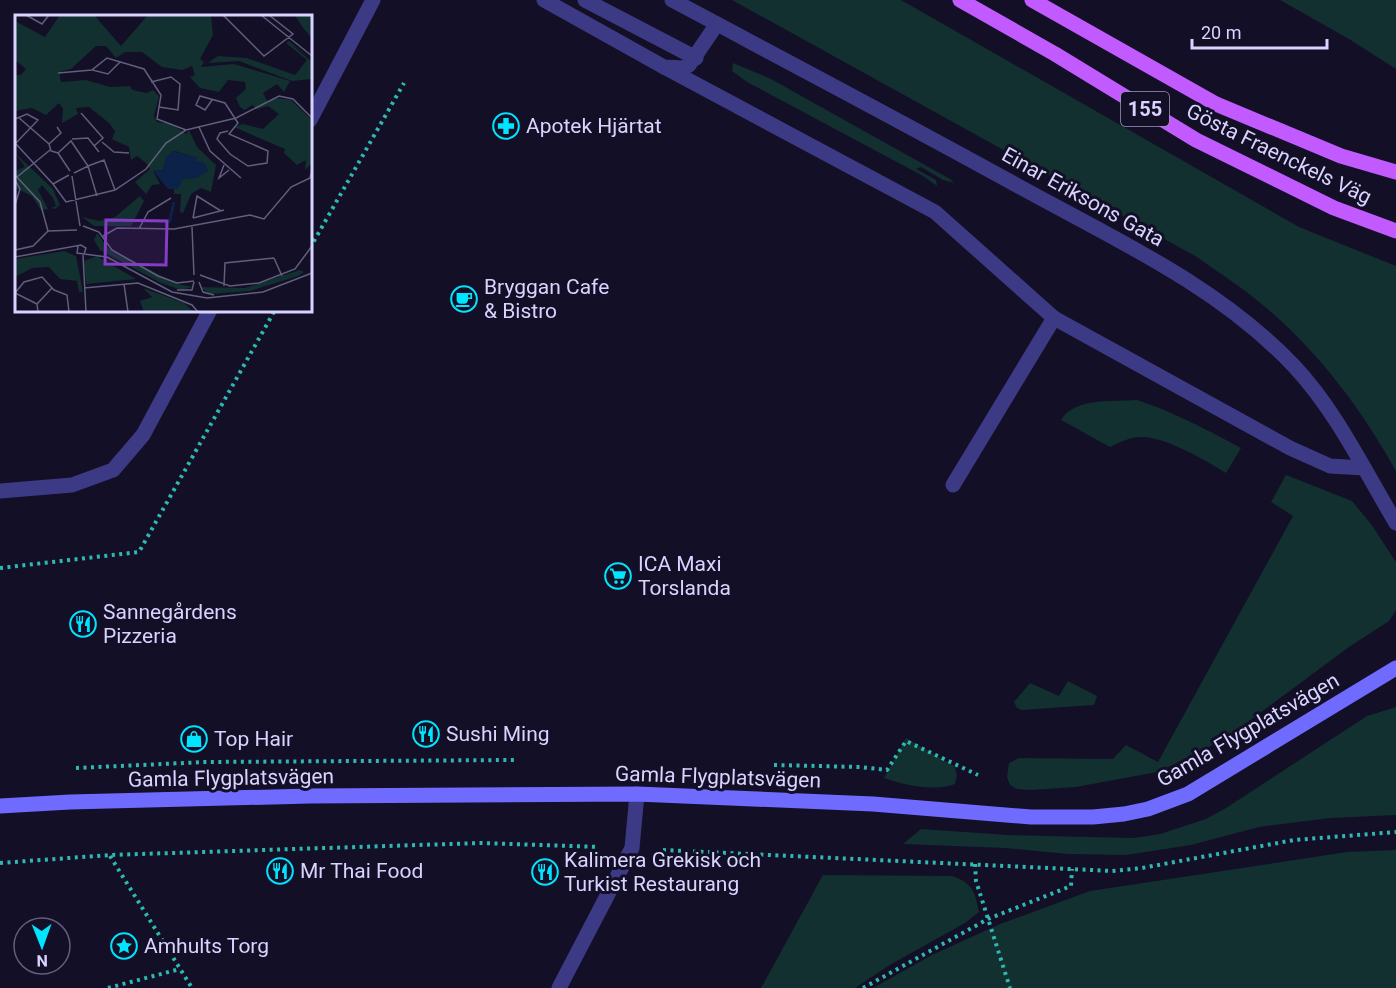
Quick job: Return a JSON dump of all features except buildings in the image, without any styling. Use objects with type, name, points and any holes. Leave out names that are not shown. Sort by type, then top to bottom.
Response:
[{"type":"main road","name":"Gösta Fraenckels Väg","points":[[960,0],[1055,54],[1196,140],[1334,208],[1396,231]]},
{"type":"main road","name":"Gösta Fraenckels Väg","points":[[1032,0],[1216,105],[1341,156],[1396,172]]},
{"type":"street","points":[[312,116],[373,0]]},
{"type":"street","points":[[544,0],[935,212],[1054,318],[1290,448],[1330,466],[1364,468]]},
{"type":"street","points":[[585,0],[696,58]]},
{"type":"street","name":"Einar Eriksons Gata","points":[[672,0],[1167,267],[1249,324],[1293,366],[1324,402],[1396,523]]},
{"type":"street","points":[[664,67],[683,68],[689,65],[696,58],[717,24]]},
{"type":"street","points":[[0,491],[72,485],[113,470],[143,435],[209,312]]},
{"type":"street","points":[[953,485],[1054,318]]},
{"type":"street","name":"Gamla Flygplatsvägen","points":[[0,806],[310,796],[637,794],[873,804],[1031,817],[1093,817],[1124,814],[1148,809],[1188,794],[1396,668]]},
{"type":"street","points":[[559,988],[632,848],[637,794]]},
{"type":"path","points":[[312,244],[404,83]]},
{"type":"path","points":[[0,568],[139,552],[274,312]]},
{"type":"path","points":[[0,863],[110,855],[480,843],[632,848],[1112,872],[1294,840],[1396,832]]},
{"type":"path","points":[[110,855],[192,988]]},
{"type":"path","points":[[975,864],[976,881],[1010,988]]},
{"type":"path","points":[[863,988],[988,919],[1071,886],[1072,869]]},
{"type":"path","points":[[108,988],[180,969]]},
{"type":"green space","points":[[732,0],[901,0],[1299,227],[1396,266],[1396,471],[1354,404],[1321,362],[1284,324],[1231,281],[1197,257]]},
{"type":"green space","points":[[1280,0],[1396,0],[1396,69],[1349,39]]},
{"type":"green space","points":[[733,63],[771,79],[954,183],[943,180],[921,167],[916,169],[936,180],[937,186],[923,176],[747,82],[732,71]]},
{"type":"green space","points":[[1137,400],[1203,428],[1241,448],[1226,473],[1185,450],[1162,441],[1138,437],[1110,447],[1061,420],[1075,407],[1085,404]]},
{"type":"green space","points":[[1286,475],[1352,501],[1371,524],[1396,562],[1396,610],[1389,621],[1349,647],[1229,736],[1157,772],[1076,787],[1030,790],[1017,789],[1010,785],[1007,777],[1009,763],[1019,758],[1113,759],[1126,745],[1158,762],[1293,516],[1271,502]]},
{"type":"green space","points":[[1068,681],[1097,696],[1094,705],[1022,710],[1017,708],[1014,702],[1030,683],[1059,696]]},
{"type":"green space","points":[[1396,707],[1396,815],[1330,818],[1259,827],[1191,845],[1126,855],[1068,854],[1005,848],[903,844],[921,829],[1008,835],[1134,838],[1160,834],[1206,819],[1367,716]]},
{"type":"green space","points":[[906,738],[954,766],[957,774],[955,784],[929,787],[884,778]]},
{"type":"green space","points":[[1396,850],[1396,988],[873,988],[932,955],[1000,924],[1090,891],[1347,852]]},
{"type":"green space","points":[[823,875],[952,876],[965,882],[972,889],[979,912],[965,923],[888,966],[855,988],[761,988]]},
{"type":"place","name":"Apotek Hjärtat","points":[[506,126]]},
{"type":"place","name":"Bryggan Cafe & Bistro","points":[[464,299]]},
{"type":"place","name":"ICA Maxi Torslanda","points":[[618,576]]},
{"type":"place","name":"Sannegårdens Pizzeria","points":[[83,624]]},
{"type":"place","name":"Sushi Ming","points":[[426,734]]},
{"type":"place","name":"Top Hair","points":[[194,739]]},
{"type":"place","name":"Mr Thai Food","points":[[280,871]]},
{"type":"place","name":"Kalimera Grekisk och Turkist Restaurang","points":[[545,872]]},
{"type":"place","name":"Amhults Torg","points":[[124,946]]}]
